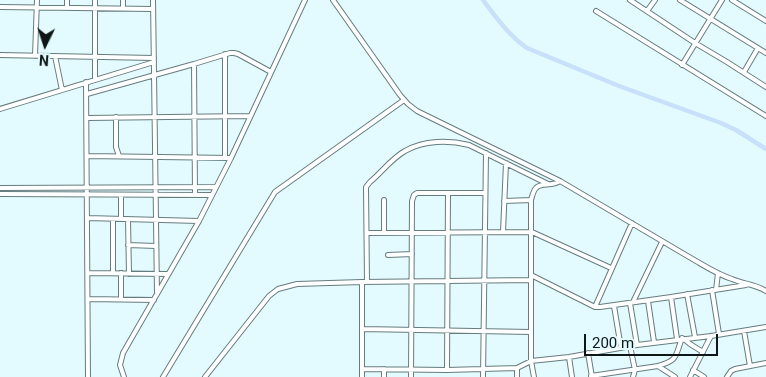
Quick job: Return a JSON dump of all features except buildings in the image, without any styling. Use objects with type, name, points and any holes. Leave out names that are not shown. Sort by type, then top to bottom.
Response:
[{"type":"street","points":[[35,56],[36,0]]},
{"type":"street","points":[[67,8],[68,0]]},
{"type":"street","points":[[95,0],[95,80]]},
{"type":"street","points":[[123,0],[123,8]]},
{"type":"street","points":[[153,0],[157,294]]},
{"type":"street","points":[[124,377],[120,365],[123,353],[199,221],[231,158],[305,0]]},
{"type":"street","points":[[333,0],[404,100],[417,111],[560,181],[718,273],[733,280],[766,290]]},
{"type":"street","points":[[630,0],[766,87]]},
{"type":"street","points":[[647,12],[655,0]]},
{"type":"street","points":[[680,0],[766,53]]},
{"type":"street","points":[[682,65],[722,0]]},
{"type":"street","points":[[732,0],[766,21]]},
{"type":"street","points":[[0,7],[153,9]]},
{"type":"street","points":[[596,11],[766,116]]},
{"type":"street","points":[[744,72],[758,48]]},
{"type":"street","points":[[87,94],[225,54],[234,53],[271,72]]},
{"type":"street","points":[[225,54],[225,158]]},
{"type":"street","points":[[0,55],[154,60]]},
{"type":"street","points":[[55,56],[62,90]]},
{"type":"street","points":[[0,109],[154,60]]},
{"type":"street","points":[[194,64],[195,195]]},
{"type":"street","points":[[86,82],[88,377]]},
{"type":"street","points":[[163,377],[275,192],[404,100]]},
{"type":"street","points":[[87,118],[250,116]]},
{"type":"street","points":[[116,117],[116,148],[119,156]]},
{"type":"street","points":[[362,377],[362,329],[367,233],[366,187],[370,182],[404,151],[425,143],[445,142],[469,145],[548,184],[555,185],[560,181]]},
{"type":"street","points":[[483,377],[486,153]]},
{"type":"street","points":[[87,156],[231,158]]},
{"type":"street","points":[[503,232],[506,163]]},
{"type":"street","points":[[534,377],[531,361],[531,200],[538,186],[548,184]]},
{"type":"street","points":[[0,188],[215,187]]},
{"type":"street","points":[[411,377],[412,201],[415,194],[485,193]]},
{"type":"street","points":[[0,194],[212,195]]},
{"type":"street","points":[[447,370],[448,194]]},
{"type":"street","points":[[121,195],[121,219]]},
{"type":"street","points":[[384,200],[384,233]]},
{"type":"street","points":[[504,201],[531,200]]},
{"type":"street","points":[[88,218],[199,221]]},
{"type":"street","points":[[113,218],[113,273]]},
{"type":"street","points":[[128,219],[129,274]]},
{"type":"street","points":[[595,307],[632,223]]},
{"type":"street","points":[[367,233],[532,232],[611,268]]},
{"type":"street","points":[[638,345],[632,303],[662,242]]},
{"type":"street","points":[[128,245],[156,246]]},
{"type":"street","points":[[388,255],[412,254]]},
{"type":"street","points":[[88,273],[168,274]]},
{"type":"street","points":[[121,273],[121,300]]},
{"type":"street","points":[[718,273],[714,290],[719,334]]},
{"type":"street","points":[[206,377],[273,292],[297,284],[484,281],[531,278],[595,307],[648,301],[749,284]]},
{"type":"street","points":[[687,294],[695,337]]},
{"type":"street","points":[[588,353],[592,377],[658,366],[673,360],[681,339],[671,297]]},
{"type":"street","points":[[88,299],[154,300]]},
{"type":"street","points":[[648,301],[654,342]]},
{"type":"street","points":[[614,306],[621,348]]},
{"type":"street","points":[[362,369],[483,370],[517,368],[531,361],[766,327]]},
{"type":"street","points":[[362,329],[531,332]]},
{"type":"street","points":[[744,331],[750,366]]},
{"type":"street","points":[[690,377],[711,336]]},
{"type":"street","points":[[681,339],[703,352]]},
{"type":"street","points":[[630,346],[634,377]]},
{"type":"street","points":[[569,357],[572,377]]},
{"type":"street","points":[[727,377],[733,369],[766,363]]},
{"type":"street","points":[[658,366],[675,377]]},
{"type":"street","points":[[517,368],[517,377]]},
{"type":"street","points":[[384,370],[384,377]]},
{"type":"street","points":[[693,370],[704,377]]},
{"type":"waterway","points":[[483,0],[509,32],[527,48],[619,86],[721,123],[766,149]]}]
